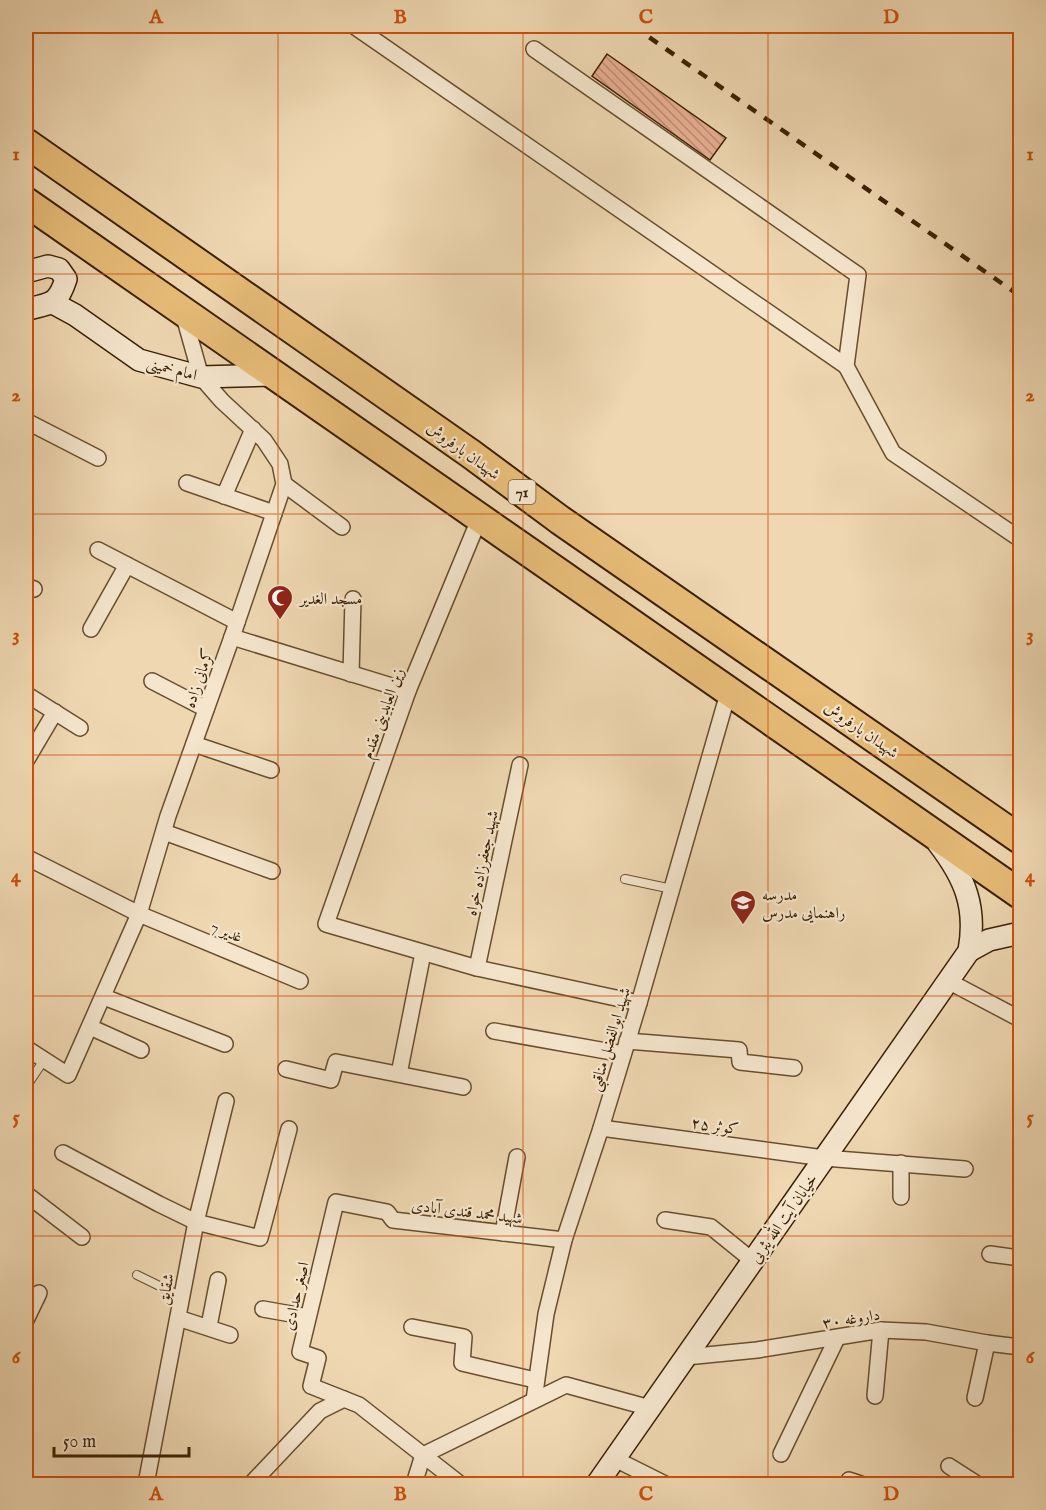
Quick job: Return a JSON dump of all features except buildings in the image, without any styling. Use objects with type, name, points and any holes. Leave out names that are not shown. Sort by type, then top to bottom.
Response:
[{"type":"highway","name":"شهیدان بارفروش","points":[[26,143],[471,454],[560,520],[1020,839]]},
{"type":"highway","points":[[26,202],[1020,894]]},
{"type":"highway","points":[[446,494],[459,490],[469,480],[474,467],[471,454]]},
{"type":"highway","points":[[532,554],[531,541],[537,529],[547,522],[560,520]]},
{"type":"main road","points":[[26,272],[48,266],[59,269],[66,279],[53,303],[26,310]]},
{"type":"main road","name":"امام خمینی","points":[[53,303],[75,315],[140,360],[201,377],[272,375]]},
{"type":"main road","points":[[928,829],[952,862],[964,885],[973,929],[969,951]]},
{"type":"main road","points":[[969,951],[989,940],[1020,933]]},
{"type":"main road","name":"خیابان آیت الله یثربی","points":[[597,1485],[969,951]]},
{"type":"street","points":[[354,26],[846,366],[893,453],[1020,539]]},
{"type":"street","points":[[534,49],[858,275],[846,366]]},
{"type":"street","points":[[182,312],[201,377],[222,401],[264,440],[280,464],[284,484],[342,527]]},
{"type":"street","points":[[26,421],[98,458]]},
{"type":"street","points":[[224,496],[253,429]]},
{"type":"street","points":[[187,483],[274,513]]},
{"type":"street","name":"کرمانی زاده","points":[[44,1059],[68,1075],[139,914],[164,832],[284,484]]},
{"type":"street","name":"زین العابدینی مقدم","points":[[423,953],[326,924],[408,691],[480,517]]},
{"type":"street","points":[[98,549],[237,622]]},
{"type":"street","points":[[91,629],[127,565]]},
{"type":"street","points":[[351,674],[353,599]]},
{"type":"street","points":[[232,637],[408,691]]},
{"type":"street","points":[[152,681],[206,709]]},
{"type":"street","name":"شهید ابوالفضل مناقبی","points":[[534,1400],[535,1380],[550,1296],[564,1240],[639,1003],[729,690]]},
{"type":"street","points":[[26,694],[80,728]]},
{"type":"street","points":[[26,761],[55,712]]},
{"type":"street","points":[[194,744],[271,770]]},
{"type":"street","name":"شهید جعفرزاده خواه","points":[[477,968],[520,765]]},
{"type":"street","points":[[164,832],[272,871]]},
{"type":"street","name":"غدیر 7","points":[[26,857],[139,914],[300,981]]},
{"type":"street","points":[[399,1074],[423,953],[477,968],[639,1003]]},
{"type":"street","points":[[948,981],[1020,1019]]},
{"type":"street","points":[[104,997],[225,1044]]},
{"type":"street","points":[[90,1027],[141,1050]]},
{"type":"street","points":[[494,1031],[625,1048],[739,1050],[740,1062],[794,1068]]},
{"type":"street","points":[[26,1048],[44,1059]]},
{"type":"street","points":[[285,1069],[331,1080],[336,1062],[463,1087]]},
{"type":"street","name":"شقایق","points":[[146,1485],[196,1222],[226,1101]]},
{"type":"street","name":"کوثر ۲۵","points":[[601,1128],[824,1158],[965,1169]]},
{"type":"street","points":[[63,1153],[196,1222],[260,1238],[289,1129]]},
{"type":"street","points":[[503,1233],[517,1157]]},
{"type":"street","points":[[901,1163],[901,1197]]},
{"type":"street","points":[[26,1194],[82,1237]]},
{"type":"street","name":"شهید محمد قندی آبادی","points":[[336,1202],[387,1212],[393,1220],[564,1240]]},
{"type":"street","name":"اصغر حدادی","points":[[336,1202],[300,1352],[318,1358],[311,1386],[345,1399]]},
{"type":"street","points":[[665,1220],[711,1227],[753,1261]]},
{"type":"street","points":[[990,1254],[1020,1258]]},
{"type":"street","points":[[209,1326],[218,1280]]},
{"type":"street","points":[[26,1320],[39,1293]]},
{"type":"street","points":[[263,1309],[308,1317]]},
{"type":"street","points":[[178,1318],[209,1326],[230,1335]]},
{"type":"street","points":[[412,1326],[465,1337],[462,1363],[535,1380]]},
{"type":"street","points":[[875,1396],[881,1330]]},
{"type":"street","name":"داروغه ۳۰","points":[[686,1356],[757,1350],[881,1330],[926,1332],[1020,1347]]},
{"type":"street","points":[[781,1454],[837,1338]]},
{"type":"street","points":[[975,1398],[987,1343]]},
{"type":"street","points":[[414,1485],[423,1455],[566,1385],[650,1408]]},
{"type":"street","points":[[250,1485],[320,1411],[345,1399],[359,1405],[460,1485]]},
{"type":"street","points":[[615,1459],[665,1485]]},
{"type":"street","points":[[949,1466],[976,1484]]},
{"type":"lane","points":[[625,879],[672,889]]},
{"type":"lane","points":[[26,1087],[44,1059]]},
{"type":"lane","points":[[137,1275],[182,1297]]},
{"type":"railway","points":[[633,26],[1020,296]]},
{"type":"place","name":"مسجد الغدیر","points":[[280,621]]},
{"type":"place","name":"مدرسه راهنمایی مدرس","points":[[743,926]]}]
